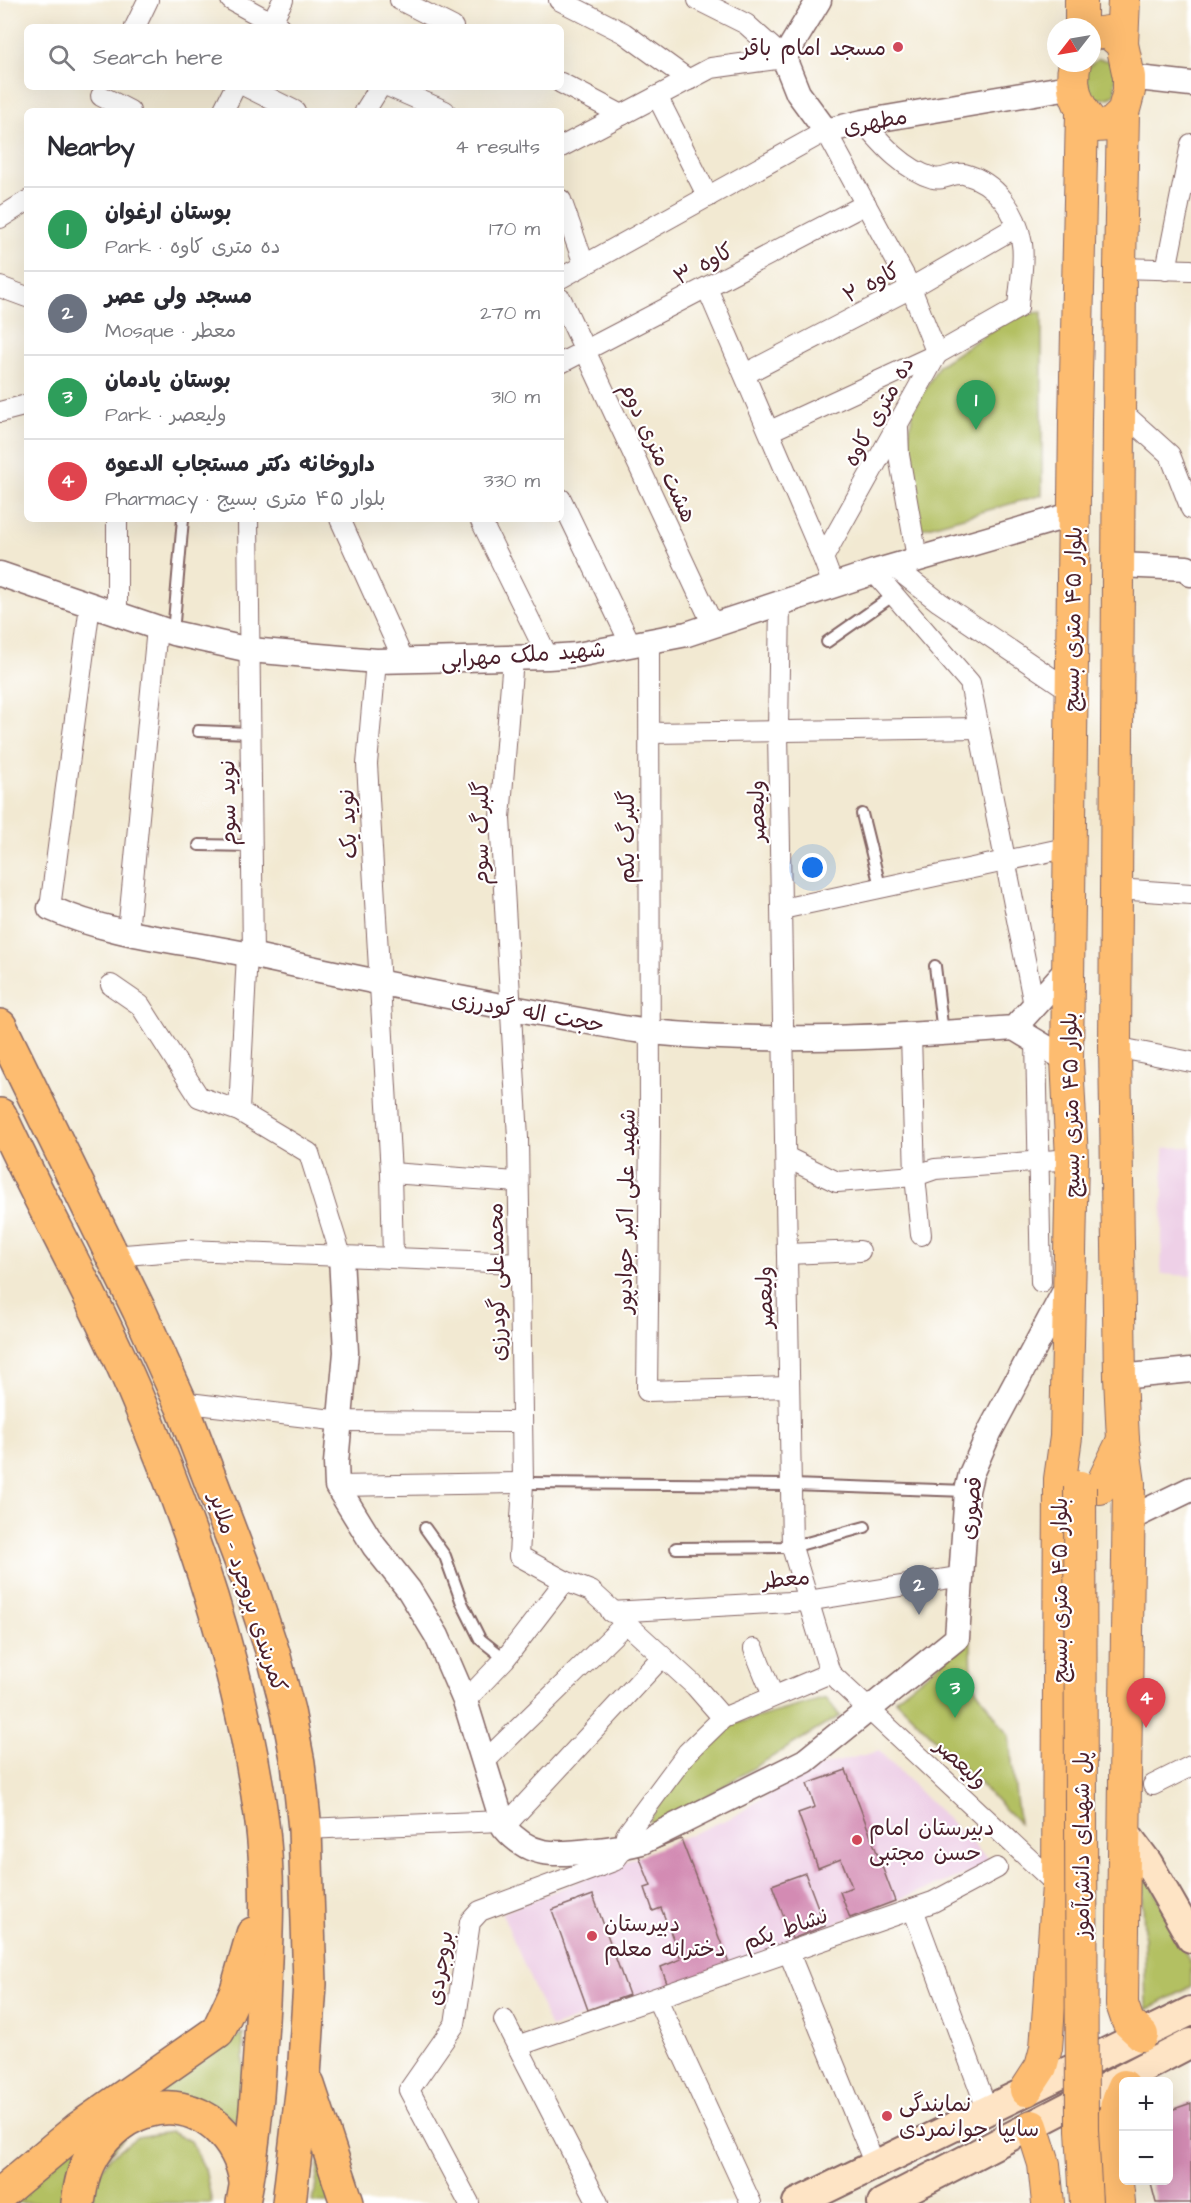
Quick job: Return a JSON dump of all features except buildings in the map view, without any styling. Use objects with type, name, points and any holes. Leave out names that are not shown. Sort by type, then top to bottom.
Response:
[{"type":"highway","name":"کمربندی بروجرد - ملایر","points":[[0,1026],[180,1402],[227,1517],[273,1653],[298,1763],[305,1830],[310,1984],[304,2076],[289,2203]]},
{"type":"highway","name":"کمربندی بروجرد - ملایر","points":[[0,1115],[132,1387],[198,1555],[225,1642],[249,1742],[261,1818],[265,1893],[259,2071],[245,2195]]},
{"type":"highway","points":[[0,2194],[78,2129],[218,2031],[237,1990],[265,1893]]},
{"type":"highway","points":[[304,2076],[348,2203]]},
{"type":"highway","points":[[78,2203],[88,2163],[105,2138],[128,2118],[159,2109],[195,2111],[225,2135],[237,2151],[244,2170],[245,2195]]},
{"type":"highway","points":[[0,2163],[78,2129]]},
{"type":"main road","points":[[1081,18],[1082,0]]},
{"type":"main road","points":[[1122,44],[1124,0]]},
{"type":"main road","points":[[1101,33],[1108,32],[1122,44]]},
{"type":"main road","name":"بلوار ۴۵ متری بسیج","points":[[1122,44],[1130,91],[1123,113],[1120,268],[1115,1047],[1120,1377],[1123,1440],[1129,1483],[1127,1795],[1124,1831],[1122,2004],[1128,2022],[1142,2035]]},
{"type":"main road","points":[[1077,87],[1096,126],[1110,125],[1123,113]]},
{"type":"main road","name":"بلوار ۴۵ متری بسیج","points":[[1026,2090],[1041,2067],[1046,2048],[1058,1886],[1060,1479],[1066,1437],[1054,1284],[1072,1159],[1067,1060],[1077,87]]},
{"type":"main road","points":[[1066,1437],[1090,1488]]},
{"type":"main road","points":[[1090,1488],[1123,1440]]},
{"type":"main road","name":"پل شهدای دانش‌آموز","points":[[1086,2203],[1082,2130],[1090,1488]]},
{"type":"main road","name":"پل شهدای دانش‌آموز","points":[[1090,1488],[1098,2107],[1103,2203]]},
{"type":"main road","points":[[1124,1831],[1148,1863],[1191,1938]]},
{"type":"main road","points":[[797,2203],[845,2191],[875,2165],[987,2109],[1142,2035],[1189,2020]]},
{"type":"main road","points":[[1134,2077],[1191,2043]]},
{"type":"main road","points":[[1089,2060],[1091,2096]]},
{"type":"main road","points":[[882,2203],[1091,2096],[1119,2085]]},
{"type":"main road","points":[[1119,2094],[1112,2122],[1119,2203]]},
{"type":"main road","points":[[1032,2126],[1044,2164],[1048,2203]]},
{"type":"street","points":[[136,24],[148,0]]},
{"type":"street","points":[[231,0],[272,24]]},
{"type":"street","points":[[274,24],[283,0]]},
{"type":"street","points":[[400,0],[446,24]]},
{"type":"street","points":[[559,0],[624,33],[689,80]]},
{"type":"street","points":[[698,0],[746,24],[784,58]]},
{"type":"street","points":[[784,58],[819,0]]},
{"type":"street","points":[[564,145],[711,68],[784,58]]},
{"type":"street","name":"مطهری","points":[[784,58],[798,93],[826,131],[862,122],[1077,87]]},
{"type":"street","points":[[1129,77],[1191,84]]},
{"type":"street","points":[[564,85],[622,115]]},
{"type":"street","points":[[224,108],[234,90]]},
{"type":"street","points":[[253,90],[289,108]]},
{"type":"street","points":[[367,108],[378,90]]},
{"type":"street","points":[[397,90],[438,108]]},
{"type":"street","points":[[657,96],[708,197]]},
{"type":"street","points":[[100,98],[123,108]]},
{"type":"street","points":[[770,431],[937,354],[1018,308],[1023,245],[1009,209],[995,190],[980,180],[961,173],[936,180],[926,176],[891,154],[862,122]]},
{"type":"street","points":[[564,276],[826,131]]},
{"type":"street","name":"ده متری کاوه","points":[[824,558],[937,354],[911,288],[826,131]]},
{"type":"street","points":[[1166,270],[1191,144]]},
{"type":"street","name":"کاوه ۳","points":[[564,362],[866,204]]},
{"type":"street","points":[[0,218],[24,207]]},
{"type":"street","points":[[564,208],[584,264]]},
{"type":"street","name":"کاوه ۲","points":[[745,374],[911,288],[1016,227]]},
{"type":"street","points":[[1120,268],[1191,270]]},
{"type":"street","points":[[0,287],[24,296]]},
{"type":"street","points":[[707,288],[824,558],[833,585]]},
{"type":"street","name":"هشت متری دوم","points":[[564,305],[713,626]]},
{"type":"street","points":[[0,412],[24,406]]},
{"type":"street","points":[[1120,410],[1170,455],[1191,509]]},
{"type":"street","points":[[898,426],[898,455],[917,558]]},
{"type":"street","points":[[564,505],[640,643]]},
{"type":"street","name":"شهید ملک مهرابی","points":[[0,574],[165,630],[250,650],[376,661],[513,659],[578,655],[687,634],[917,558],[1074,514]]},
{"type":"street","points":[[117,522],[117,614]]},
{"type":"street","name":"نوید سوم","points":[[239,1111],[250,955],[252,846],[248,522]]},
{"type":"street","points":[[341,522],[404,661]]},
{"type":"street","points":[[481,522],[548,657]]},
{"type":"street","points":[[1119,565],[1186,568],[1191,574]]},
{"type":"street","points":[[884,569],[939,602],[1072,692]]},
{"type":"street","points":[[884,569],[894,595],[970,683],[1034,1005]]},
{"type":"street","name":"ولیعصر","points":[[780,602],[778,731],[792,1547],[830,1673],[1058,1886]]},
{"type":"street","points":[[50,908],[90,605]]},
{"type":"street","points":[[128,932],[165,630]]},
{"type":"street","name":"گلبرگ یکم","points":[[640,643],[650,733],[650,1032]]},
{"type":"street","name":"گلبرگ سوم","points":[[511,1008],[500,819],[513,659]]},
{"type":"street","name":"نوید یک","points":[[376,661],[367,764],[391,1173]]},
{"type":"street","points":[[650,733],[979,728]]},
{"type":"street","points":[[782,909],[880,886],[1070,847]]},
{"type":"street","points":[[1116,889],[1191,894]]},
{"type":"street","name":"حجت اله گودرزی","points":[[50,908],[75,919],[128,932],[250,955],[380,984],[650,1032],[784,1039],[943,1034],[1014,1028]]},
{"type":"street","points":[[1067,1060],[1014,1028],[1069,967]]},
{"type":"street","points":[[111,985],[140,1005],[199,1097],[239,1111],[309,1153],[340,1256],[346,1352],[337,1486],[374,1546],[409,1590],[436,1636],[465,1701],[503,1824]]},
{"type":"street","name":"محمدعلی گودرزی","points":[[511,1008],[519,1182],[523,1483],[519,1556],[566,1581]]},
{"type":"street","name":"شهید علی اکبر جوادپور","points":[[650,1032],[647,1391],[789,1387]]},
{"type":"street","points":[[911,1035],[915,1176],[921,1235]]},
{"type":"street","points":[[1036,1041],[1040,1161],[1054,1284]]},
{"type":"street","points":[[1115,1047],[1191,1062]]},
{"type":"street","points":[[786,1157],[837,1182],[915,1176],[935,1169],[1072,1159]]},
{"type":"street","points":[[393,1258],[391,1173],[519,1182]]},
{"type":"street","points":[[112,1256],[188,1250],[520,1263]]},
{"type":"street","points":[[787,1254],[860,1251]]},
{"type":"street","name":"قصوری","points":[[503,1824],[515,1840],[542,1852],[625,1847],[642,1842],[804,1761],[957,1638],[971,1474],[1054,1284]]},
{"type":"street","points":[[1120,1377],[1191,1370]]},
{"type":"street","points":[[180,1402],[341,1420],[522,1422]]},
{"type":"street","points":[[337,1486],[450,1482],[523,1483]]},
{"type":"street","points":[[1129,1519],[1191,1489]]},
{"type":"street","name":"معطر","points":[[618,1618],[807,1601],[963,1576]]},
{"type":"street","points":[[465,1701],[505,1659],[566,1581],[591,1591],[695,1686],[723,1718]]},
{"type":"street","points":[[483,1763],[618,1618]]},
{"type":"street","points":[[754,1649],[772,1696]]},
{"type":"street","points":[[305,1830],[503,1824],[662,1658]]},
{"type":"street","points":[[625,1847],[626,1835],[687,1753],[723,1718],[830,1673]]},
{"type":"street","points":[[1153,1785],[1191,1766]]},
{"type":"street","name":"بروجردی","points":[[469,2203],[409,2090],[455,2024],[470,1922],[480,1911],[614,1861],[625,1847]]},
{"type":"street","name":"نشاط یکم","points":[[517,2046],[933,1902],[997,1868]]},
{"type":"street","points":[[913,1909],[987,2109]]},
{"type":"street","points":[[789,1953],[875,2165]]},
{"type":"street","points":[[657,1999],[751,2203]]},
{"type":"street","points":[[504,2020],[598,2203]]},
{"type":"lane","points":[[165,630],[183,522]]},
{"type":"lane","points":[[827,642],[894,595]]},
{"type":"lane","points":[[198,731],[251,733]]},
{"type":"lane","points":[[862,814],[880,886]]},
{"type":"lane","points":[[199,845],[252,846]]},
{"type":"lane","points":[[935,966],[943,1034]]},
{"type":"lane","points":[[523,1483],[792,1485],[968,1491]]},
{"type":"lane","points":[[676,1548],[792,1547],[865,1527]]},
{"type":"lane","points":[[425,1528],[445,1556],[462,1603],[480,1639],[505,1659]]},
{"type":"shaded area","points":[[1191,1147],[1191,1276],[1161,1274],[1164,1148]]},
{"type":"shaded area","points":[[879,1751],[993,1864],[786,1942],[787,1945],[785,1942],[730,1966],[551,2028],[502,1913],[735,1816],[803,1771]]},
{"type":"green space","points":[[1101,59],[1111,61],[1116,65],[1115,95],[1099,99],[1090,95],[1083,72],[1101,72]]},
{"type":"green space","points":[[1042,312],[1042,495],[917,530],[906,451],[913,410],[939,365],[1015,315]]},
{"type":"green space","points":[[971,1639],[972,1683],[1009,1736],[1019,1823],[895,1699]]},
{"type":"green space","points":[[826,1698],[840,1716],[657,1826],[649,1820],[705,1740],[734,1724]]},
{"type":"green space","points":[[1142,1864],[1191,1965],[1191,1987],[1146,2010]]},
{"type":"green space","points":[[243,2033],[244,2127],[225,2113],[206,2104],[163,2095],[65,2203],[11,2203],[103,2119]]},
{"type":"green space","points":[[171,2132],[190,2141],[205,2169],[212,2203],[93,2203],[94,2181],[110,2157],[137,2137]]},
{"type":"green space","points":[[320,2155],[334,2203],[313,2203]]},
{"type":"place","name":"مسجد امام باقر","points":[[898,47]]},
{"type":"place","name":"بوستان ارغوان","points":[[976,430]]},
{"type":"place","name":"مسجد ولی عصر","points":[[919,1615]]},
{"type":"place","name":"بوستان یادمان","points":[[955,1718]]},
{"type":"place","name":"داروخانه دکتر مستجاب الدعوه","points":[[1146,1728]]},
{"type":"place","name":"دبیرستان امام حسن مجتبی","points":[[857,1840]]},
{"type":"place","name":"دبیرستان دخترانه معلم","points":[[592,1936]]},
{"type":"place","name":"نمایندگی سایپا جوانمردی","points":[[887,2116]]}]
